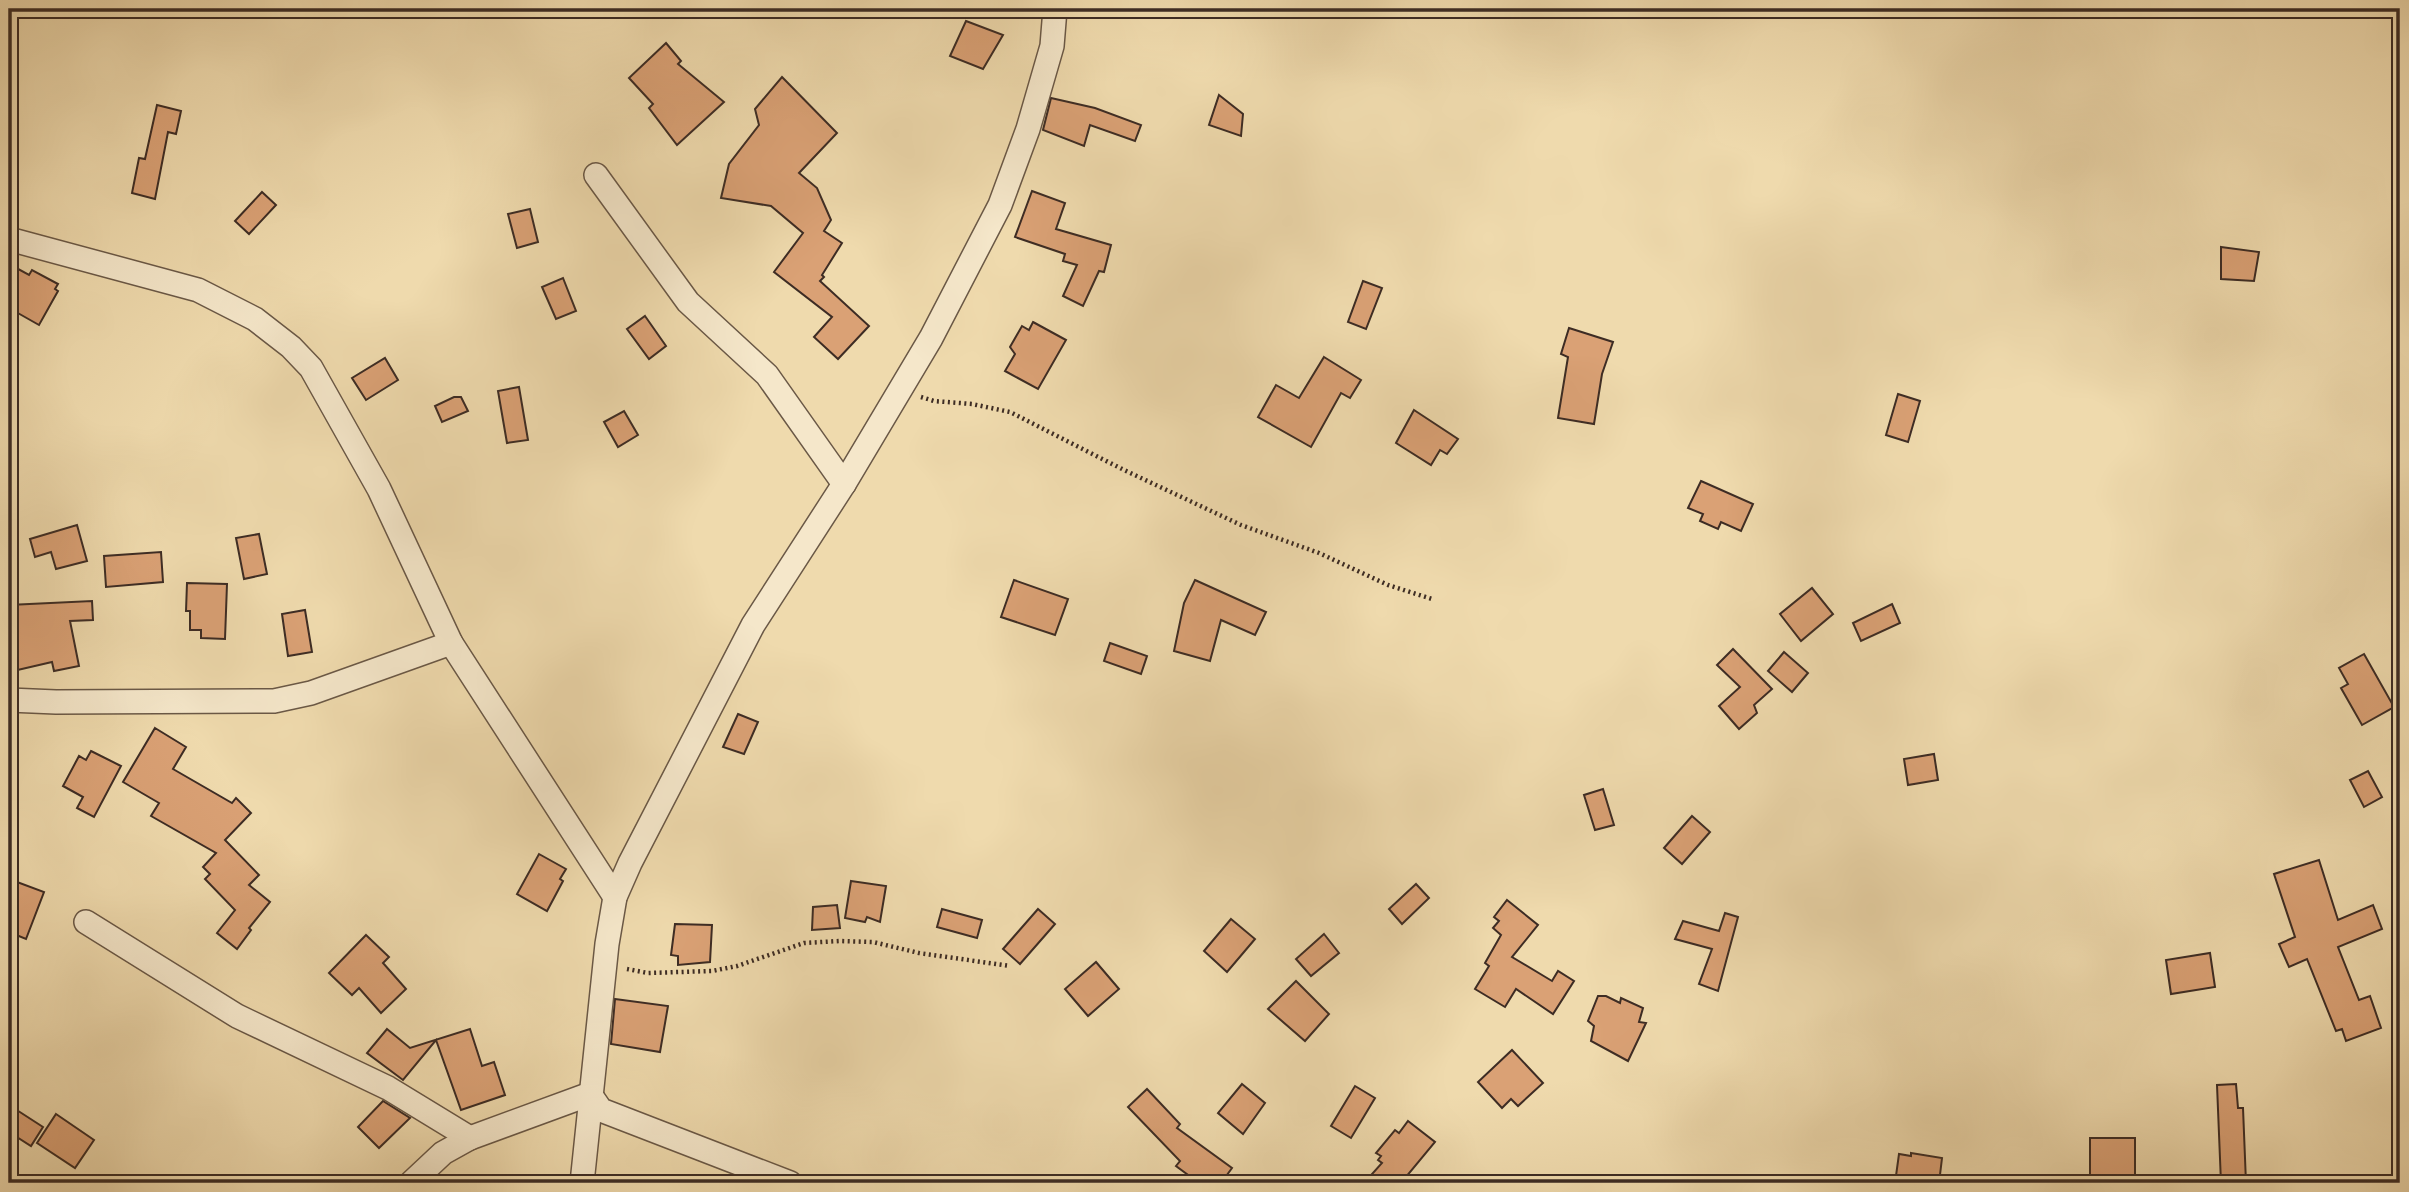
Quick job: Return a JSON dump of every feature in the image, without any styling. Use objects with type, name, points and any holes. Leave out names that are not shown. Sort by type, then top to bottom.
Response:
[{"type":"street","points":[[582,1183],[590,1094],[615,897],[753,625],[844,484],[931,338],[1000,205],[1028,129],[1052,46],[1055,9]]},
{"type":"street","points":[[596,175],[688,302],[767,375],[844,484]]},
{"type":"street","points":[[9,239],[198,290],[256,319],[291,347],[311,368],[379,489],[451,643],[615,897]]},
{"type":"street","points":[[9,700],[274,701],[311,693],[451,643]]},
{"type":"street","points":[[86,922],[237,1016],[388,1088],[470,1138]]},
{"type":"street","points":[[411,1183],[443,1153],[470,1138],[590,1094]]},
{"type":"street","points":[[590,1094],[601,1110],[790,1183]]},
{"type":"path","points":[[900,390],[934,401],[972,404],[1010,412],[1241,525],[1319,554],[1388,585],[1432,599]]},
{"type":"path","points":[[605,967],[648,973],[712,971],[737,966],[804,943],[839,941],[873,942],[954,959],[1010,966]]},
{"type":"building","points":[[966,21],[1003,35],[983,69],[950,56]]},
{"type":"building","points":[[666,43],[681,61],[678,64],[724,102],[677,145],[649,108],[653,104],[629,78]]},
{"type":"building","points":[[782,77],[837,133],[799,173],[817,188],[831,220],[824,231],[842,243],[820,281],[869,326],[838,359],[814,337],[832,317],[774,272],[803,233],[771,206],[721,198],[729,164],[759,125],[755,109]]},
{"type":"building","points":[[1219,95],[1243,114],[1241,136],[1209,125]]},
{"type":"building","points":[[1051,98],[1095,108],[1141,125],[1135,141],[1090,125],[1084,146],[1043,130]]},
{"type":"building","points":[[157,105],[181,111],[176,134],[168,132],[155,199],[132,193],[139,158],[145,159]]},
{"type":"building","points":[[1032,191],[1065,203],[1056,229],[1111,245],[1104,272],[1099,271],[1083,306],[1063,296],[1077,265],[1063,261],[1065,254],[1015,237]]},
{"type":"building","points":[[262,192],[276,205],[249,234],[235,221]]},
{"type":"building","points":[[530,209],[538,242],[517,248],[508,214]]},
{"type":"building","points":[[2221,247],[2259,252],[2254,281],[2221,279]]},
{"type":"building","points":[[9,264],[29,275],[32,270],[58,284],[55,289],[58,291],[39,325],[9,308]]},
{"type":"building","points":[[563,278],[576,311],[556,319],[542,287]]},
{"type":"building","points":[[1363,281],[1382,288],[1366,329],[1348,322]]},
{"type":"building","points":[[645,316],[666,346],[649,359],[627,329]]},
{"type":"building","points":[[1033,322],[1066,340],[1038,389],[1005,371],[1015,354],[1010,347],[1022,326],[1029,330]]},
{"type":"building","points":[[1569,328],[1613,342],[1602,374],[1594,424],[1558,418],[1568,357],[1561,354]]},
{"type":"building","points":[[1324,357],[1361,380],[1350,398],[1341,393],[1311,447],[1258,417],[1276,385],[1299,398]]},
{"type":"building","points":[[385,358],[398,380],[366,400],[352,378]]},
{"type":"building","points":[[519,387],[528,440],[507,443],[498,391]]},
{"type":"building","points":[[1898,394],[1920,401],[1908,442],[1886,435]]},
{"type":"building","points":[[454,397],[461,397],[468,411],[442,422],[435,406]]},
{"type":"building","points":[[1414,410],[1458,439],[1447,454],[1440,450],[1431,465],[1396,443]]},
{"type":"building","points":[[624,411],[638,435],[618,447],[604,422]]},
{"type":"building","points":[[1701,481],[1753,504],[1741,531],[1721,522],[1718,529],[1700,521],[1703,514],[1688,508]]},
{"type":"building","points":[[77,525],[87,561],[56,569],[51,552],[35,557],[30,539]]},
{"type":"building","points":[[259,534],[267,574],[244,579],[236,538]]},
{"type":"building","points":[[161,552],[163,582],[106,587],[104,556]]},
{"type":"building","points":[[1014,580],[1068,599],[1055,635],[1001,617]]},
{"type":"building","points":[[1195,580],[1266,612],[1255,635],[1221,620],[1210,661],[1174,651],[1184,603]]},
{"type":"building","points":[[187,583],[227,584],[225,639],[201,638],[201,630],[190,630],[190,611],[186,611]]},
{"type":"building","points":[[1812,588],[1833,614],[1801,641],[1780,614]]},
{"type":"building","points":[[92,601],[93,620],[70,621],[79,666],[54,671],[52,662],[9,672],[9,605]]},
{"type":"building","points":[[1892,604],[1900,623],[1861,641],[1853,623]]},
{"type":"building","points":[[305,610],[312,652],[288,656],[282,614]]},
{"type":"building","points":[[1110,643],[1147,656],[1141,674],[1104,661]]},
{"type":"building","points":[[1733,649],[1772,689],[1754,705],[1757,713],[1739,729],[1719,706],[1740,687],[1717,665]]},
{"type":"building","points":[[1784,652],[1808,673],[1792,692],[1768,671]]},
{"type":"building","points":[[2364,654],[2394,707],[2362,725],[2341,688],[2348,684],[2339,668]]},
{"type":"building","points":[[738,714],[758,722],[744,754],[723,747]]},
{"type":"building","points":[[155,728],[186,747],[173,769],[232,803],[236,798],[251,813],[225,840],[259,875],[249,885],[270,902],[249,928],[251,930],[237,949],[217,933],[235,910],[205,879],[210,874],[203,867],[216,853],[151,816],[159,803],[123,782]]},
{"type":"building","points":[[91,751],[121,766],[94,817],[77,808],[83,797],[63,786],[79,756],[86,760]]},
{"type":"building","points":[[1934,754],[1938,780],[1908,785],[1904,759]]},
{"type":"building","points":[[2368,771],[2382,797],[2364,807],[2350,780]]},
{"type":"building","points":[[1603,789],[1614,825],[1595,830],[1584,795]]},
{"type":"building","points":[[1692,816],[1710,832],[1682,864],[1664,848]]},
{"type":"building","points":[[539,854],[566,869],[560,879],[563,881],[547,911],[517,894]]},
{"type":"building","points":[[2319,860],[2338,920],[2373,905],[2382,929],[2338,947],[2359,1000],[2370,996],[2381,1028],[2346,1041],[2342,1029],[2336,1031],[2307,959],[2289,967],[2279,944],[2295,937],[2274,874]]},
{"type":"building","points":[[9,879],[44,892],[26,939],[9,932]]},
{"type":"building","points":[[851,881],[886,886],[880,922],[867,917],[865,922],[845,918]]},
{"type":"building","points":[[1416,884],[1429,898],[1402,924],[1389,909]]},
{"type":"building","points":[[1507,900],[1538,925],[1512,957],[1552,981],[1558,971],[1574,981],[1553,1014],[1516,989],[1505,1007],[1475,989],[1489,966],[1485,963],[1501,935],[1493,928],[1499,921],[1494,917]]},
{"type":"building","points":[[837,905],[840,928],[812,930],[813,907]]},
{"type":"building","points":[[942,909],[982,920],[977,938],[937,927]]},
{"type":"building","points":[[1038,909],[1055,924],[1020,964],[1003,949]]},
{"type":"building","points":[[1725,913],[1738,917],[1718,991],[1699,984],[1712,949],[1675,939],[1683,921],[1719,931]]},
{"type":"building","points":[[1231,919],[1255,939],[1227,972],[1204,951]]},
{"type":"building","points":[[675,924],[712,925],[710,962],[678,965],[678,956],[671,955]]},
{"type":"building","points":[[1324,934],[1339,953],[1311,976],[1296,959]]},
{"type":"building","points":[[366,935],[389,957],[383,963],[406,989],[381,1013],[359,988],[352,995],[329,973]]},
{"type":"building","points":[[2210,953],[2215,987],[2171,994],[2166,960]]},
{"type":"building","points":[[1096,962],[1119,989],[1088,1016],[1065,989]]},
{"type":"building","points":[[1296,981],[1329,1014],[1305,1041],[1268,1009]]},
{"type":"building","points":[[1598,996],[1606,996],[1620,1003],[1621,998],[1643,1008],[1639,1022],[1646,1023],[1628,1061],[1591,1041],[1594,1026],[1588,1021]]},
{"type":"building","points":[[615,999],[668,1006],[660,1052],[611,1044]]},
{"type":"building","points":[[387,1029],[410,1048],[470,1029],[482,1066],[494,1062],[505,1095],[461,1110],[436,1040],[403,1080],[367,1053]]},
{"type":"building","points":[[1512,1050],[1543,1083],[1518,1106],[1511,1099],[1502,1108],[1478,1082]]},
{"type":"building","points":[[1242,1084],[1265,1103],[1243,1134],[1218,1113]]},
{"type":"building","points":[[2236,1084],[2238,1108],[2243,1108],[2246,1183],[2221,1183],[2217,1085]]},
{"type":"building","points":[[1355,1086],[1375,1098],[1351,1138],[1331,1126]]},
{"type":"building","points":[[1147,1089],[1180,1124],[1177,1128],[1232,1168],[1221,1183],[1199,1183],[1176,1166],[1180,1161],[1128,1107]]},
{"type":"building","points":[[383,1101],[410,1118],[379,1148],[358,1127]]},
{"type":"building","points":[[9,1105],[43,1127],[31,1146],[9,1132]]},
{"type":"building","points":[[56,1114],[94,1140],[75,1168],[37,1143]]},
{"type":"building","points":[[1408,1121],[1435,1142],[1401,1183],[1364,1183],[1382,1163],[1378,1160],[1381,1156],[1376,1153],[1395,1130],[1399,1133]]},
{"type":"building","points":[[2090,1138],[2135,1138],[2135,1177],[2090,1177]]},
{"type":"building","points":[[1911,1153],[1942,1158],[1939,1183],[1895,1183],[1899,1154],[1911,1156]]}]
